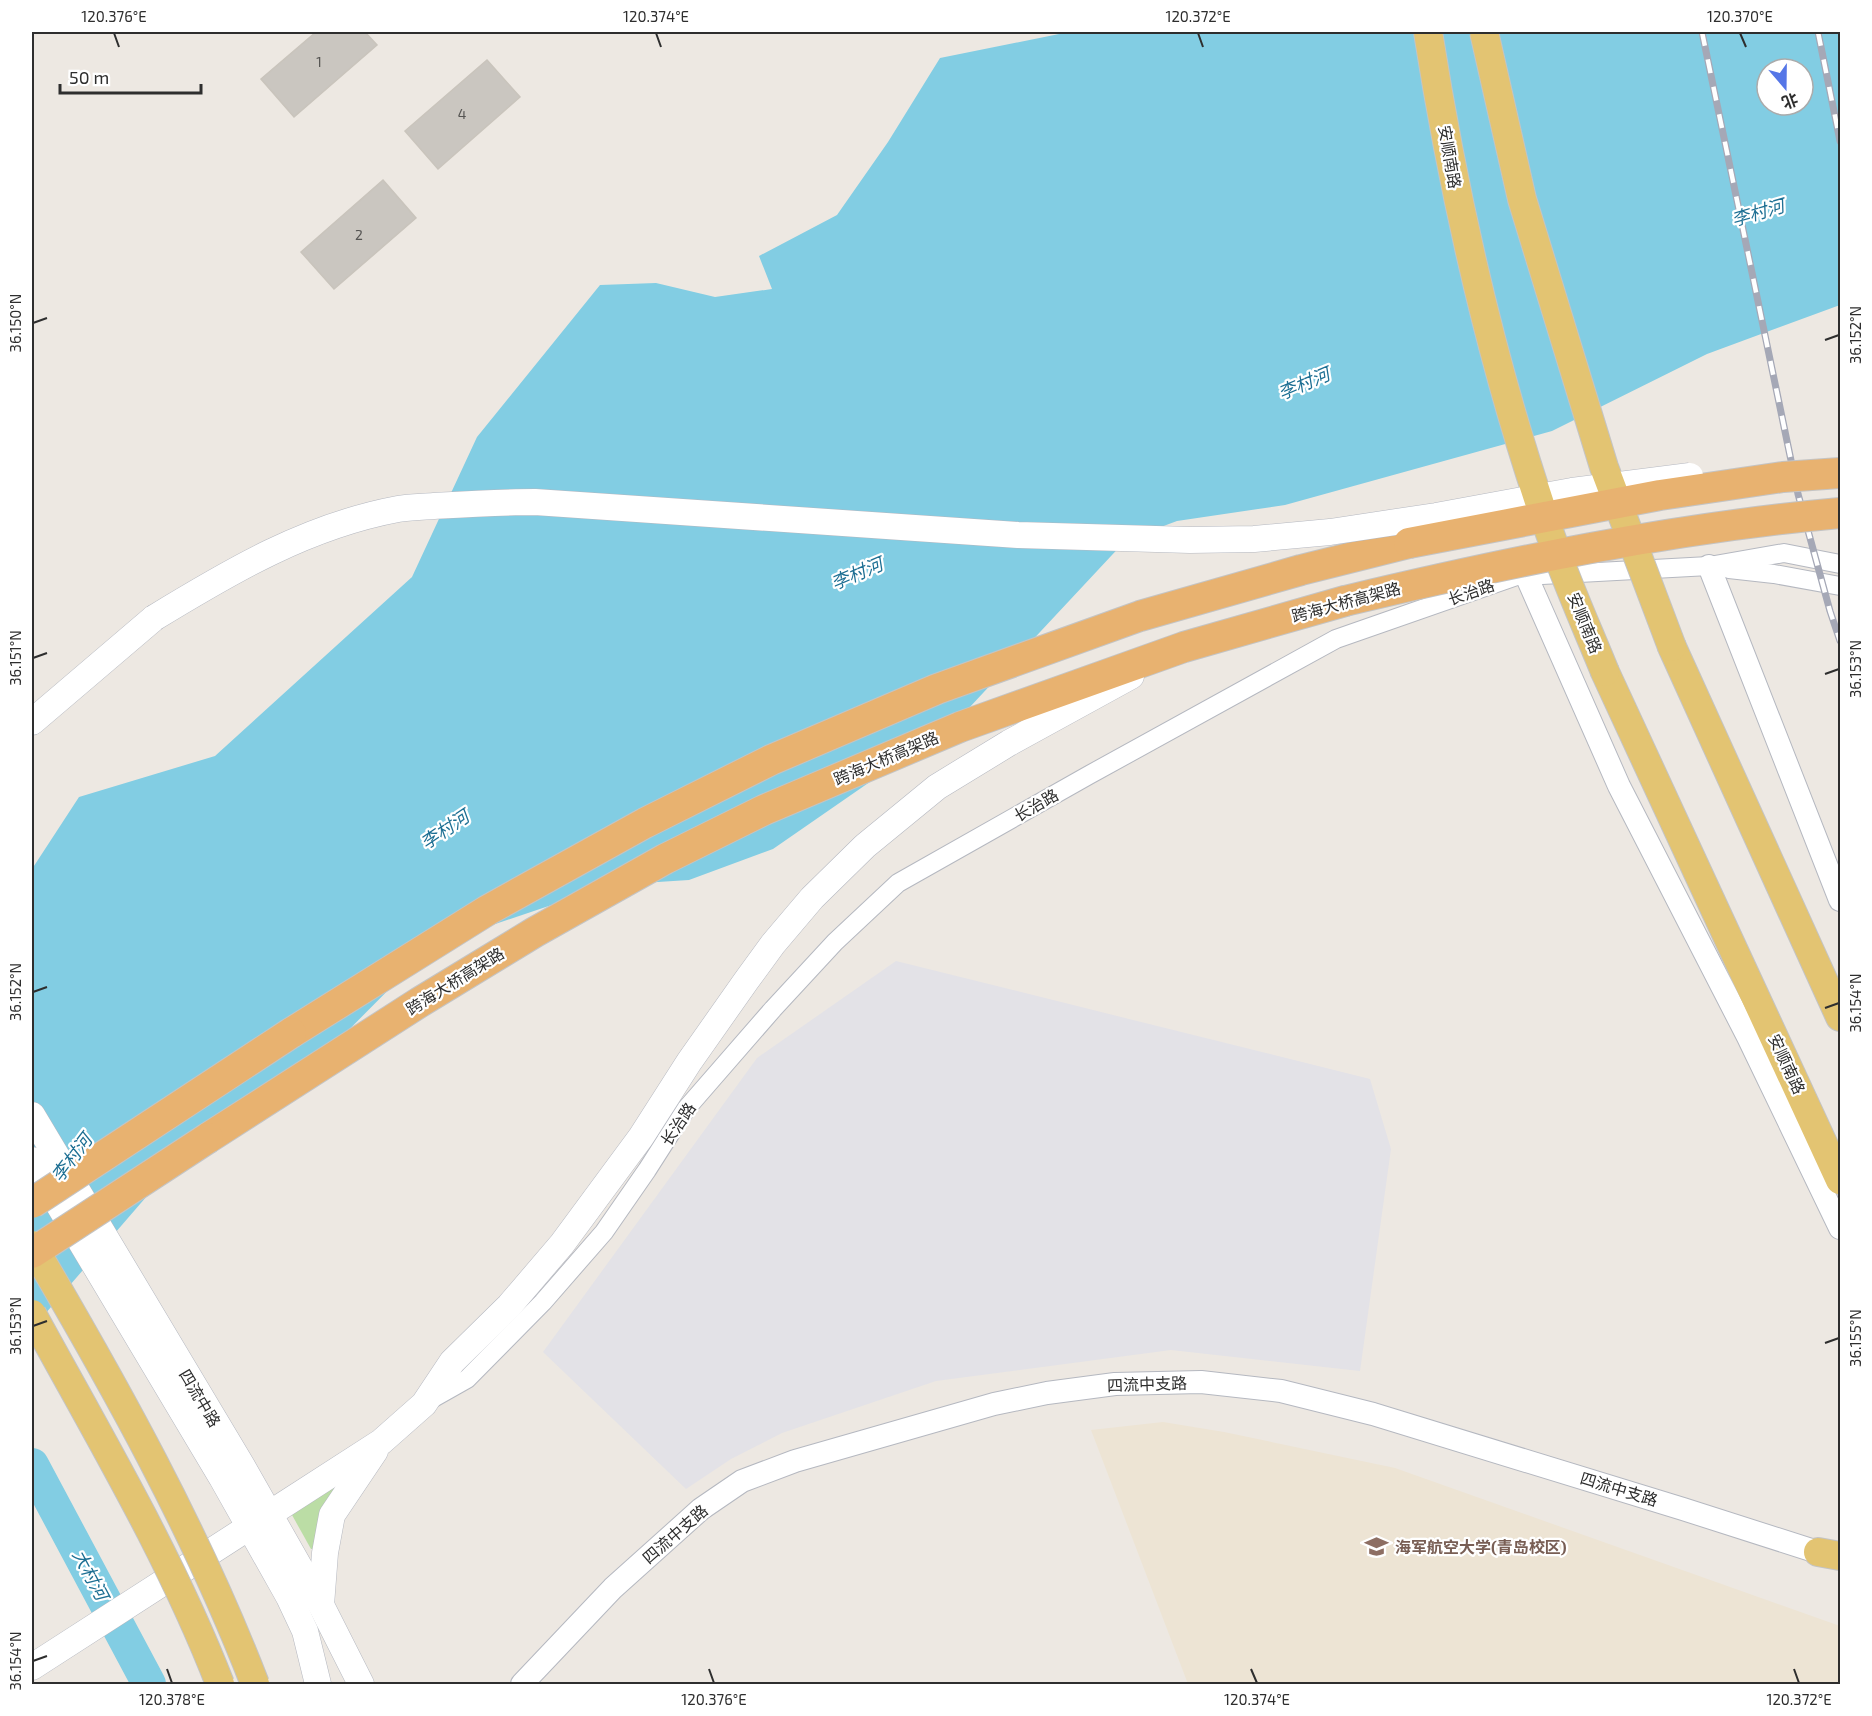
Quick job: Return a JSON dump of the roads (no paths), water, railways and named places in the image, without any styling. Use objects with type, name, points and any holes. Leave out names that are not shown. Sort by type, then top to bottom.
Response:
[{"type":"highway","points":[[32,1203],[291,1033],[488,910],[645,823],[771,760],[937,689],[1140,616],[1301,570],[1409,543],[1638,499],[1783,477],[1840,473]]},
{"type":"highway","name":"跨海大桥高架路","points":[[32,1253],[420,1002],[535,932],[665,859],[764,810],[960,727],[1184,647],[1345,601],[1470,571],[1677,533],[1783,518],[1840,513]]},
{"type":"main road","name":"安顺南路","points":[[1428,32],[1458,201],[1497,363],[1559,561],[1605,672],[1840,1180]]},
{"type":"main road","points":[[1484,32],[1522,199],[1604,467],[1672,647],[1840,1017]]},
{"type":"main road","points":[[32,722],[154,618],[222,576],[289,543],[343,523],[399,509],[472,503],[535,502],[1018,535],[1190,540],[1244,539],[1330,532],[1436,516],[1572,491],[1714,473],[1783,477]]},
{"type":"main road","points":[[32,1667],[381,1442],[424,1404],[452,1362],[509,1306],[562,1244],[641,1137],[689,1062],[773,944],[812,898],[865,846],[937,787],[1009,743],[1184,647]]},
{"type":"main road","name":"四流中路","points":[[32,1115],[258,1521],[305,1631],[318,1684]]},
{"type":"main road","name":"四流中路","points":[[32,1160],[232,1472]]},
{"type":"main road","points":[[32,1245],[74,1317],[161,1478],[220,1599],[255,1684]]},
{"type":"main road","points":[[32,1314],[153,1536],[220,1684]]},
{"type":"main road","points":[[321,1605],[325,1553],[333,1515],[381,1442]]},
{"type":"main road","name":"四流中路","points":[[258,1521],[321,1605],[361,1684]]},
{"type":"main road","points":[[305,1631],[330,1684]]},
{"type":"street","name":"长治路","points":[[1525,573],[1522,576],[1709,566],[1784,553],[1840,564]]},
{"type":"street","points":[[1840,586],[1774,574],[1709,566],[1840,900]]},
{"type":"street","name":"长治路","points":[[424,1404],[466,1379],[543,1302],[604,1232],[648,1170],[686,1109],[819,958],[898,883],[1336,639],[1525,573]]},
{"type":"street","points":[[1525,573],[1619,786],[1743,1027],[1840,1228]]},
{"type":"street","name":"四流中支路","points":[[522,1684],[613,1588],[701,1509],[742,1481],[795,1461],[994,1404],[1047,1393],[1115,1384],[1201,1382],[1281,1391],[1372,1414],[1833,1556]]},
{"type":"water","name":"李村河","points":[[1069,32],[1840,32],[1840,305],[1707,354],[1552,431],[1285,505],[1177,521],[1126,540],[955,723],[773,849],[689,880],[611,885],[433,945],[292,1087],[198,1137],[32,1329],[32,1177],[38,1174],[32,1142],[32,869],[79,797],[215,756],[412,577],[477,437],[600,285],[656,283],[715,297],[772,289],[759,256],[837,215],[888,142],[940,58]]},
{"type":"waterway","name":"大村河","points":[[32,1465],[149,1684]]},
{"type":"railway","points":[[1702,32],[1798,494],[1840,641]]},
{"type":"railway","points":[[1818,32],[1840,141]]},
{"type":"place","name":"海军航空大学(青岛校区)","points":[[1377,1547]]}]
